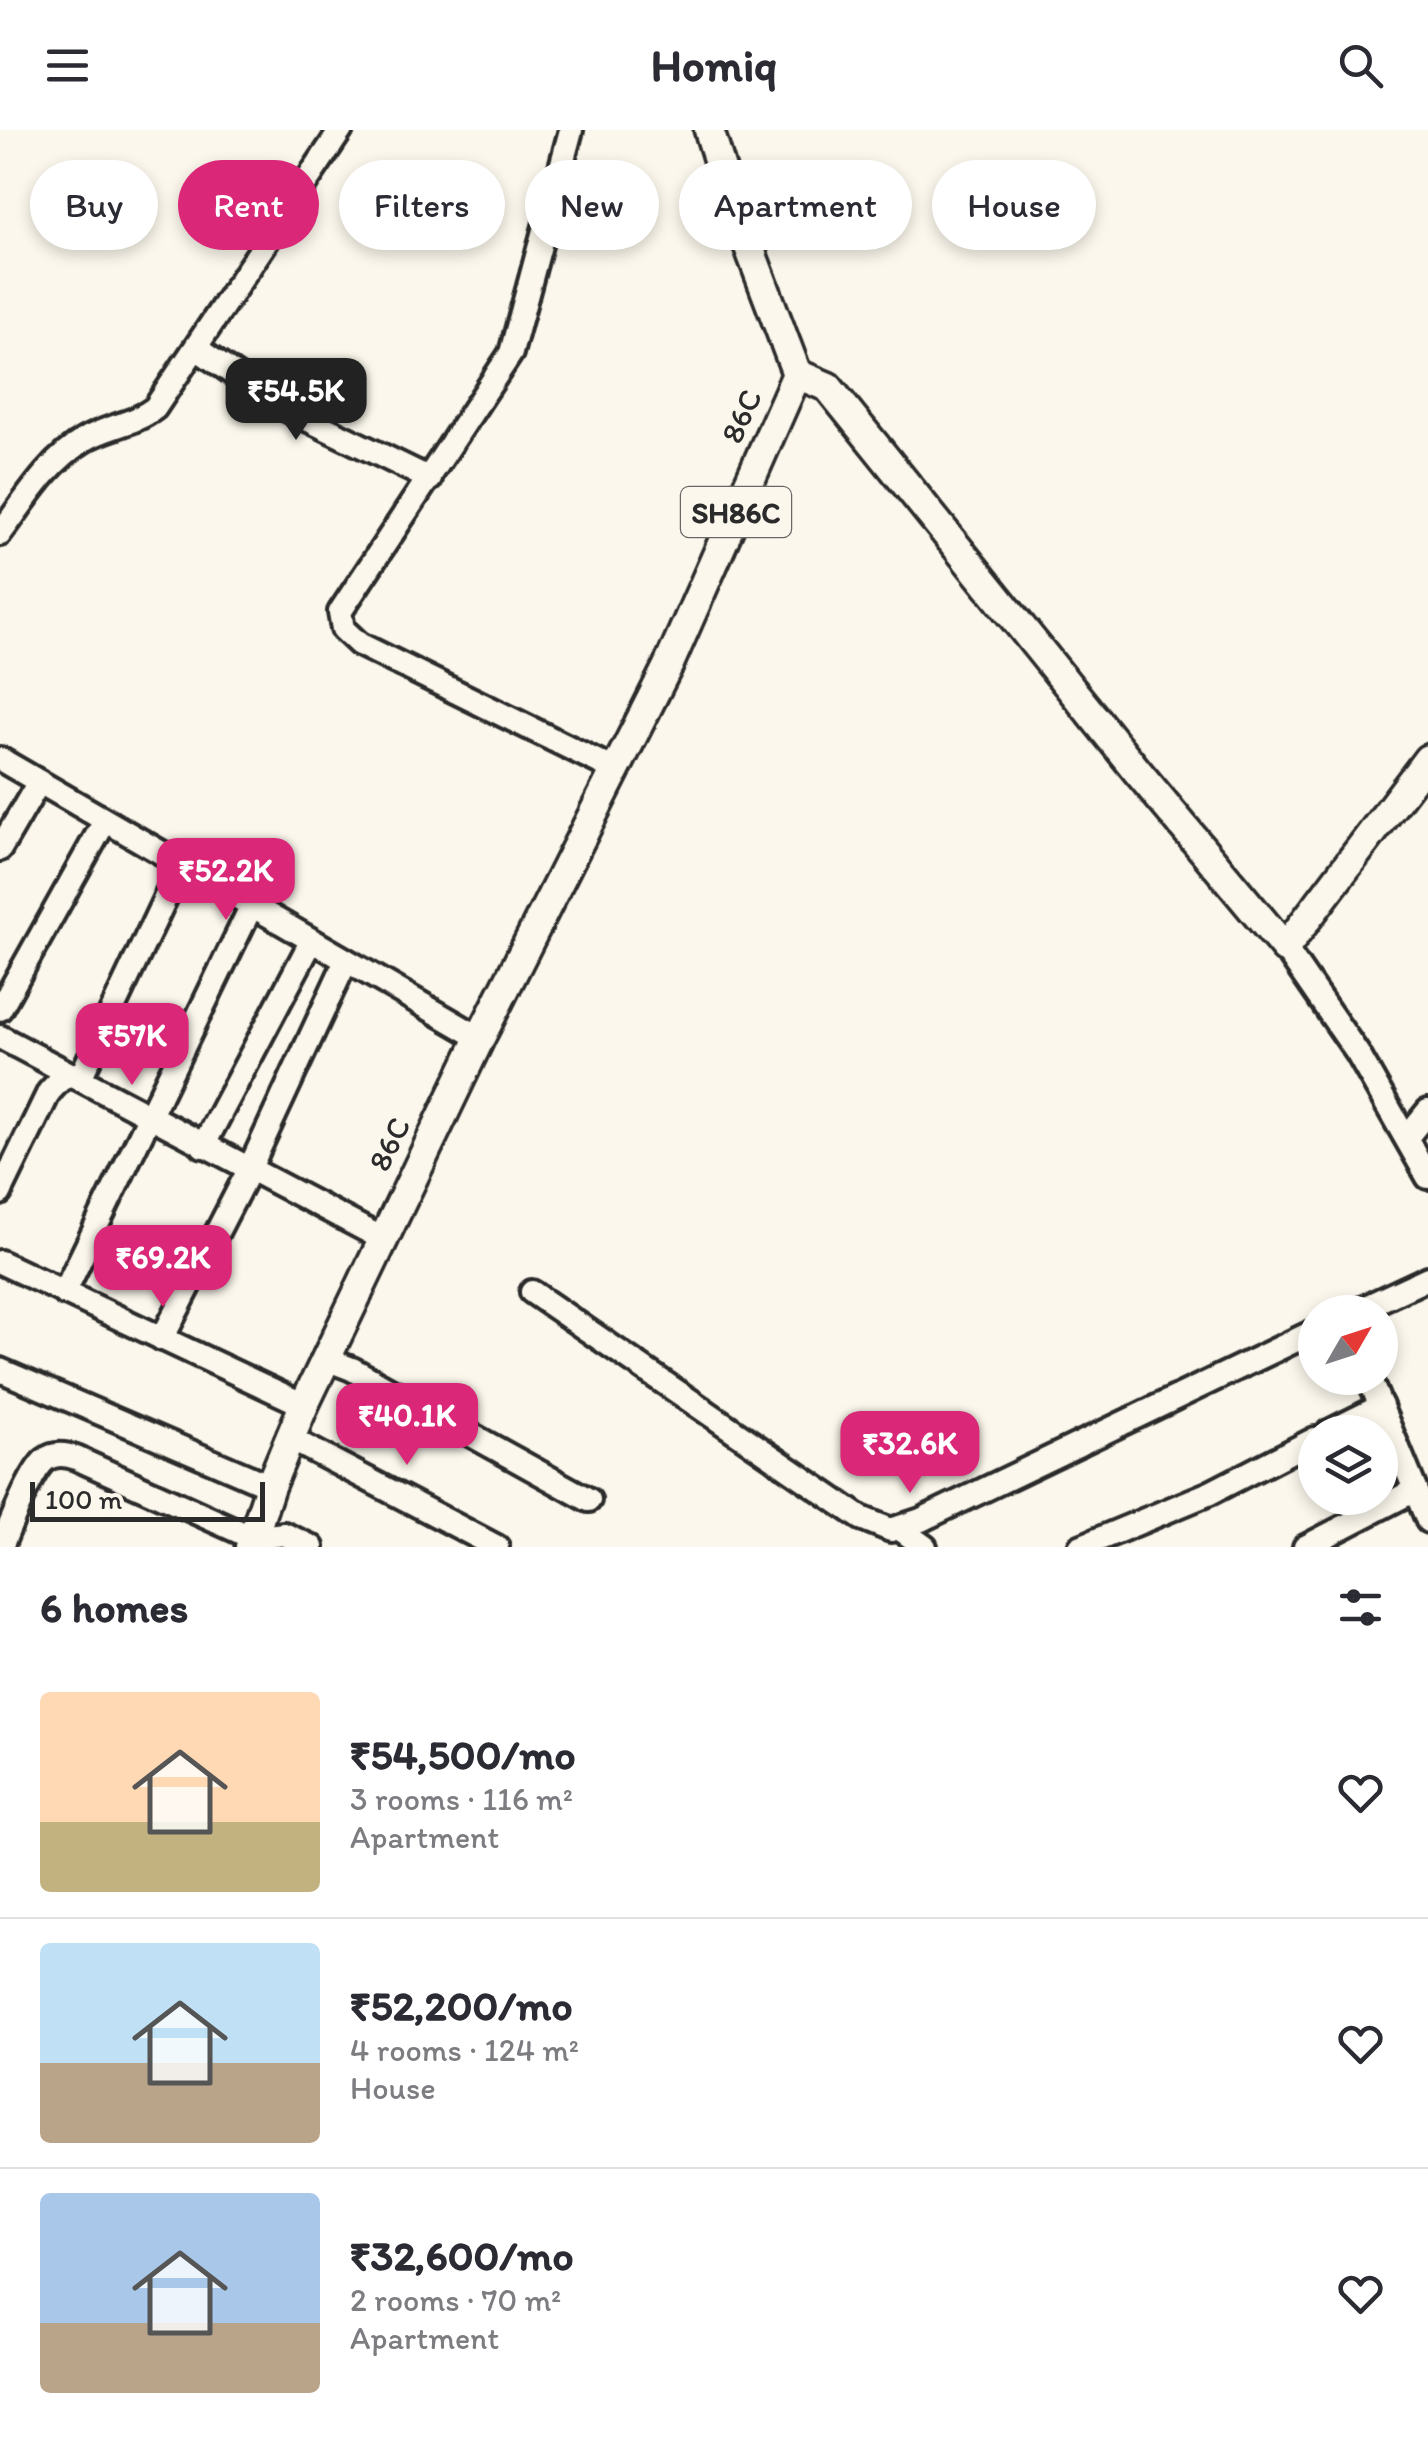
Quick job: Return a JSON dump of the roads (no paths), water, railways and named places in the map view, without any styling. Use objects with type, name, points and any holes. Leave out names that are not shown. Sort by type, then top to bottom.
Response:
[{"type":"main road","points":[[709,130],[798,374]]},
{"type":"main road","name":"86C","points":[[251,1542],[304,1405],[480,1038],[669,664],[798,374],[828,388],[1285,948]]},
{"type":"main road","points":[[1285,948],[1428,760]]},
{"type":"street","points":[[0,534],[57,459],[94,434],[144,416],[155,408],[341,130]]},
{"type":"street","points":[[571,130],[512,353],[343,603],[340,620],[348,637],[615,770]]},
{"type":"street","points":[[718,159],[729,130]]},
{"type":"street","points":[[196,348],[280,406],[430,479]]},
{"type":"street","points":[[0,760],[480,1038]]},
{"type":"street","points":[[0,849],[39,782]]},
{"type":"street","points":[[0,1009],[105,821]]},
{"type":"street","points":[[0,1193],[49,1092],[62,1079],[83,1072],[180,867]]},
{"type":"street","points":[[64,1292],[251,907]]},
{"type":"street","points":[[203,1146],[311,942]]},
{"type":"street","points":[[1285,948],[1358,1054],[1428,1177]]},
{"type":"street","points":[[162,1339],[249,1170],[346,961]]},
{"type":"street","points":[[0,1037],[383,1239]]},
{"type":"street","points":[[1407,1138],[1428,1111]]},
{"type":"street","points":[[0,1262],[304,1405]]},
{"type":"street","points":[[1391,1295],[1428,1278]]},
{"type":"street","points":[[532,1292],[861,1518],[891,1535],[925,1547]]},
{"type":"street","points":[[891,1535],[1298,1340]]},
{"type":"street","points":[[326,1360],[352,1369],[589,1500]]},
{"type":"street","points":[[0,1370],[270,1486]]},
{"type":"street","points":[[1376,1395],[1428,1521]]},
{"type":"street","points":[[1363,1415],[1381,1406]]},
{"type":"street","points":[[290,1438],[497,1547]]},
{"type":"street","points":[[1080,1547],[1210,1493],[1298,1449]]},
{"type":"street","points":[[0,1547],[37,1469],[48,1457],[57,1455],[76,1458],[251,1542],[284,1534],[312,1547]]},
{"type":"street","points":[[1305,1547],[1416,1490]]}]
